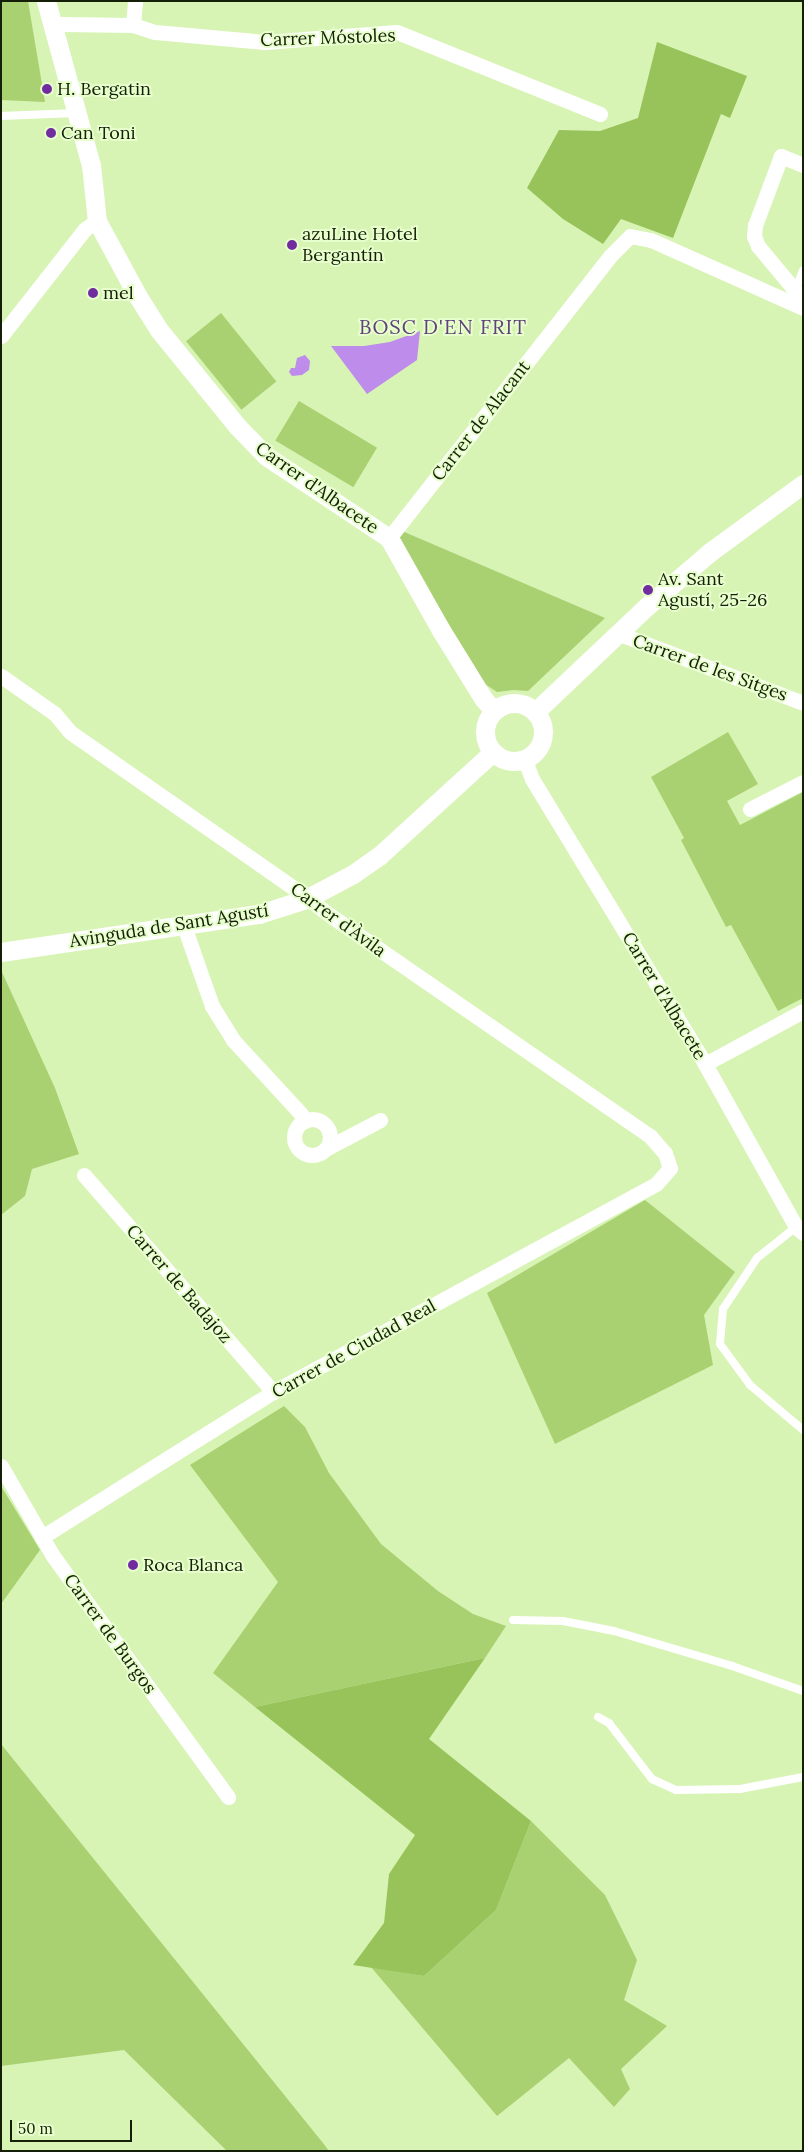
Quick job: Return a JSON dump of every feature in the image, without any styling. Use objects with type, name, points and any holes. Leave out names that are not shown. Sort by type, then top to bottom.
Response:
[{"type":"street","points":[[1,336],[85,228],[97,221],[91,165],[46,1]]},
{"type":"street","points":[[133,25],[136,1]]},
{"type":"street","name":"Carrer Móstoles","points":[[52,26],[62,24],[133,25],[155,32],[264,42],[397,32],[600,114]]},
{"type":"street","points":[[799,296],[758,246],[754,230],[781,156],[803,165]]},
{"type":"street","name":"Carrer d'Albacete","points":[[97,221],[137,295],[159,330],[238,427],[266,456],[388,538],[442,632],[494,711]]},
{"type":"street","name":"Carrer de Alacant","points":[[388,538],[610,256],[630,236],[651,240],[803,308]]},
{"type":"street","points":[[535,712],[618,633],[710,552],[803,484]]},
{"type":"street","name":"Carrer de les Sitges","points":[[618,633],[803,703]]},
{"type":"street","name":"Carrer d'Àvila","points":[[1,676],[55,714],[70,732],[295,889],[306,899],[650,1136],[664,1153],[670,1168]]},
{"type":"street","points":[[515,703],[526,706],[535,712],[541,722],[543,739],[534,753],[525,760],[508,761],[493,752],[488,746],[485,732],[486,724],[494,711],[504,705],[515,703]]},
{"type":"street","name":"Avinguda de Sant Agustí","points":[[1,952],[259,914],[306,899],[353,874],[379,856],[493,752]]},
{"type":"street","name":"Carrer d'Albacete","points":[[525,760],[532,779],[705,1064],[799,1230]]},
{"type":"street","points":[[750,809],[803,782]]},
{"type":"street","points":[[184,926],[212,1006],[229,1033],[301,1114],[305,1121]]},
{"type":"street","points":[[705,1064],[803,1011]]},
{"type":"street","points":[[327,1148],[330,1136],[326,1126],[316,1120],[305,1121],[296,1129],[294,1135],[297,1147],[300,1151],[312,1156],[318,1155],[327,1148],[380,1120]]},
{"type":"street","name":"Carrer de Ciudad Real","points":[[42,1537],[274,1392],[656,1184],[670,1168]]},
{"type":"street","name":"Carrer de Badajoz","points":[[84,1176],[274,1392]]},
{"type":"street","name":"Carrer de Burgos","points":[[1,1466],[42,1537],[228,1797]]},
{"type":"lane","points":[[1,116],[77,113]]},
{"type":"lane","points":[[799,296],[803,270]]},
{"type":"lane","points":[[799,1230],[757,1258],[723,1309],[720,1344],[750,1385],[803,1430]]},
{"type":"lane","points":[[513,1620],[563,1621],[614,1631],[732,1666],[803,1691]]},
{"type":"lane","points":[[598,1717],[609,1723],[652,1779],[676,1790],[740,1788],[803,1776]]},
{"type":"green space","points":[[1,1],[28,1],[45,102],[1,100]]},
{"type":"green space","points":[[657,42],[747,76],[730,118],[721,114],[673,238],[621,219],[603,244],[563,219],[527,188],[559,130],[600,131],[638,118]]},
{"type":"green space","points":[[221,313],[276,381],[241,410],[186,341]]},
{"type":"green space","points":[[299,401],[377,448],[353,487],[275,440]]},
{"type":"green space","points":[[402,531],[605,618],[528,691],[497,692],[485,684],[398,540]]},
{"type":"green space","points":[[728,732],[758,784],[727,801],[740,825],[803,792],[803,998],[778,1011],[731,925],[726,927],[681,840],[684,838],[651,777]]},
{"type":"green space","points":[[1,970],[55,1088],[79,1154],[32,1169],[25,1196],[1,1215]]},
{"type":"green space","points":[[645,1200],[735,1272],[704,1315],[713,1365],[555,1444],[487,1293]]},
{"type":"green space","points":[[284,1406],[305,1427],[329,1473],[381,1544],[438,1591],[473,1614],[506,1626],[485,1658],[255,1707],[213,1673],[278,1582],[190,1465]]},
{"type":"green space","points":[[1,1486],[40,1550],[1,1604]]},
{"type":"green space","points":[[485,1658],[429,1739],[531,1821],[496,1910],[424,1976],[353,1965],[384,1923],[389,1874],[415,1835],[255,1707]]},
{"type":"green space","points":[[1,1744],[329,2151],[227,2151],[124,2050],[1,2066]]},
{"type":"green space","points":[[531,1821],[605,1895],[637,1960],[624,2000],[667,2026],[621,2069],[630,2089],[614,2107],[569,2058],[497,2116],[371,1967],[424,1976],[496,1910]]},
{"type":"shaded area","points":[[420,331],[417,360],[367,394],[331,346],[364,346],[390,342]]},
{"type":"shaded area","points":[[305,355],[310,361],[309,370],[302,375],[292,376],[289,372],[291,368],[295,368],[297,358]]},
{"type":"place","name":"H. Bergatin","points":[[47,89]]},
{"type":"place","name":"Can Toni","points":[[51,133]]},
{"type":"place","name":"azuLine Hotel Bergantín","points":[[292,245]]},
{"type":"place","name":"mel","points":[[93,293]]},
{"type":"place","name":"Av. Sant Agustí, 25-26","points":[[648,590]]},
{"type":"place","name":"Roca Blanca","points":[[133,1565]]},
{"type":"district","name":"BOSC D'EN FRIT","points":[[443,326]]}]
